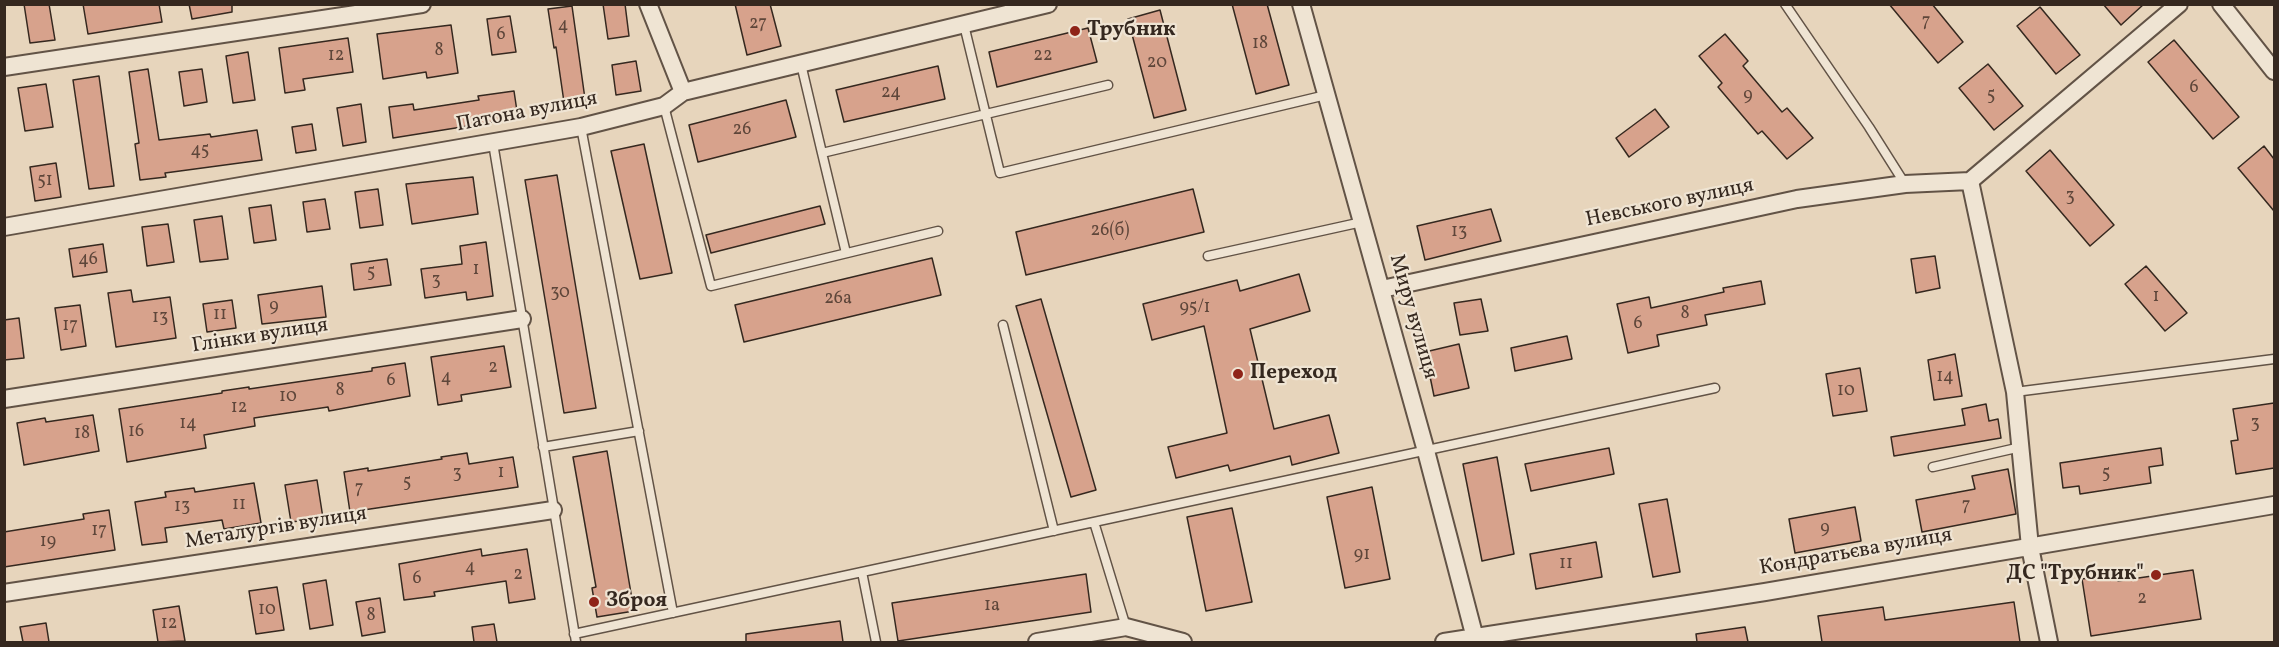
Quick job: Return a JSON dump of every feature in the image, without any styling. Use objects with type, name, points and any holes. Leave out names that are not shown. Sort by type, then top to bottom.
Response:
[{"type":"street","points":[[4,67],[422,4]]},
{"type":"street","points":[[648,4],[683,92]]},
{"type":"street","name":"Патона вулиця","points":[[4,227],[581,127],[664,106],[683,92],[964,25],[999,10],[1048,4]]},
{"type":"street","name":"Миру вулиця","points":[[1301,4],[1382,290],[1476,640]]},
{"type":"street","points":[[2049,642],[2030,547],[2015,392],[1971,181],[2179,4]]},
{"type":"street","points":[[2221,4],[2274,71]]},
{"type":"street","name":"Невського вулиця","points":[[1382,290],[1797,199],[1905,184],[1971,181]]},
{"type":"street","name":"Глінки вулиця","points":[[4,399],[522,319]]},
{"type":"street","name":"Кондратьєва вулиця","points":[[1444,642],[1476,640],[2274,505]]},
{"type":"street","name":"Металургів вулиця","points":[[4,593],[553,510]]},
{"type":"street","points":[[1037,642],[1126,627],[1163,640],[1183,642]]},
{"type":"lane","points":[[1785,4],[1905,184]]},
{"type":"lane","points":[[964,25],[1000,173],[1326,95]]},
{"type":"lane","points":[[801,64],[846,253]]},
{"type":"lane","points":[[822,153],[1108,85]]},
{"type":"lane","points":[[664,106],[711,286],[938,231]]},
{"type":"lane","points":[[581,127],[673,613]]},
{"type":"lane","points":[[493,143],[575,638],[673,613],[1715,388]]},
{"type":"lane","points":[[1208,256],[1362,222]]},
{"type":"lane","points":[[1003,325],[1054,531]]},
{"type":"lane","points":[[2015,392],[2274,359]]},
{"type":"lane","points":[[543,447],[639,431]]},
{"type":"lane","points":[[1933,467],[2021,447]]},
{"type":"lane","points":[[1094,522],[1126,627]]},
{"type":"lane","points":[[862,572],[876,642]]},
{"type":"building","points":[[24,4],[49,4],[55,40],[30,43]]},
{"type":"building","points":[[83,4],[159,4],[162,22],[88,34]]},
{"type":"building","points":[[189,4],[232,4],[232,12],[192,19]]},
{"type":"building","points":[[603,4],[625,4],[629,36],[608,39]]},
{"type":"building","points":[[735,4],[770,4],[781,46],[747,55]]},
{"type":"building","points":[[1232,4],[1267,4],[1289,85],[1256,94]]},
{"type":"building","points":[[1889,4],[1932,4],[1963,42],[1938,63]]},
{"type":"building","points":[[2103,4],[2144,4],[2121,25]]},
{"type":"building","points":[[572,6],[586,106],[565,109],[548,9]]},
{"type":"building","points":[[2040,7],[2080,55],[2056,74],[2017,26]]},
{"type":"building","points":[[1160,10],[1186,110],[1154,118],[1128,19]]},
{"type":"building","points":[[510,16],[516,52],[492,55],[487,19]]},
{"type":"building","points":[[451,25],[458,73],[427,78],[426,72],[383,79],[377,34]]},
{"type":"building","points":[[1088,28],[1097,62],[997,87],[989,52]]},
{"type":"building","points":[[1725,34],[1748,61],[1743,66],[1782,112],[1787,108],[1813,138],[1787,159],[1762,131],[1758,134],[1718,87],[1722,83],[1699,56]]},
{"type":"building","points":[[348,38],[353,72],[303,79],[305,90],[285,93],[279,48]]},
{"type":"building","points":[[2174,40],[2239,117],[2213,139],[2148,62]]},
{"type":"building","points":[[248,52],[255,100],[233,103],[226,56]]},
{"type":"building","points":[[636,61],[641,91],[616,95],[612,65]]},
{"type":"building","points":[[1988,64],[2023,106],[1994,130],[1959,88]]},
{"type":"building","points":[[938,66],[945,99],[844,122],[836,90]]},
{"type":"building","points":[[148,69],[159,140],[210,134],[211,137],[257,130],[262,160],[165,173],[166,177],[140,180],[135,144],[139,143],[129,72]]},
{"type":"building","points":[[202,69],[207,102],[184,106],[179,72]]},
{"type":"building","points":[[99,76],[114,186],[89,189],[73,80]]},
{"type":"building","points":[[46,84],[53,127],[25,131],[18,88]]},
{"type":"building","points":[[514,91],[518,118],[393,138],[389,107],[413,104],[414,110],[479,100],[478,96]]},
{"type":"building","points":[[786,100],[796,137],[698,162],[689,125]]},
{"type":"building","points":[[361,104],[366,142],[343,146],[337,108]]},
{"type":"building","points":[[1655,109],[1669,127],[1629,157],[1616,138]]},
{"type":"building","points":[[312,124],[316,150],[296,153],[292,127]]},
{"type":"building","points":[[644,144],[672,273],[640,279],[611,151]]},
{"type":"building","points":[[2264,146],[2274,159],[2274,211],[2238,168]]},
{"type":"building","points":[[2050,150],[2114,225],[2090,246],[2026,171]]},
{"type":"building","points":[[56,163],[61,197],[35,201],[30,167]]},
{"type":"building","points":[[557,175],[596,408],[564,413],[525,180]]},
{"type":"building","points":[[473,177],[478,214],[412,224],[406,184]]},
{"type":"building","points":[[378,189],[383,225],[360,228],[355,192]]},
{"type":"building","points":[[1193,189],[1204,232],[1026,275],[1016,232]]},
{"type":"building","points":[[325,199],[330,229],[307,232],[303,202]]},
{"type":"building","points":[[271,205],[276,240],[254,243],[249,208]]},
{"type":"building","points":[[820,206],[825,224],[711,253],[706,235]]},
{"type":"building","points":[[1491,209],[1501,241],[1425,260],[1417,226]]},
{"type":"building","points":[[222,216],[228,259],[200,262],[194,220]]},
{"type":"building","points":[[168,224],[174,262],[147,266],[142,227]]},
{"type":"building","points":[[486,242],[493,296],[467,300],[466,292],[425,298],[421,269],[462,264],[460,246]]},
{"type":"building","points":[[103,244],[107,272],[73,277],[69,249]]},
{"type":"building","points":[[1935,256],[1940,288],[1916,293],[1911,259]]},
{"type":"building","points":[[932,258],[941,295],[744,342],[735,305]]},
{"type":"building","points":[[387,259],[391,285],[354,290],[351,264]]},
{"type":"building","points":[[2146,266],[2187,313],[2165,331],[2125,284]]},
{"type":"building","points":[[1299,274],[1310,311],[1250,329],[1274,429],[1329,415],[1339,453],[1292,465],[1290,456],[1230,471],[1228,465],[1176,478],[1168,447],[1227,433],[1204,326],[1152,340],[1143,304],[1237,280],[1240,291]]},
{"type":"building","points":[[1761,281],[1765,304],[1705,315],[1707,325],[1657,335],[1659,346],[1628,353],[1617,304],[1649,297],[1651,308],[1724,292],[1723,288]]},
{"type":"building","points":[[322,286],[326,317],[262,324],[258,295]]},
{"type":"building","points":[[131,290],[133,302],[170,297],[176,338],[116,347],[108,293]]},
{"type":"building","points":[[1041,299],[1096,490],[1071,497],[1016,306]]},
{"type":"building","points":[[1481,299],[1488,331],[1460,335],[1454,303]]},
{"type":"building","points":[[232,300],[236,328],[207,332],[203,304]]},
{"type":"building","points":[[80,305],[86,346],[61,350],[55,308]]},
{"type":"building","points":[[19,318],[24,358],[4,360],[4,320]]},
{"type":"building","points":[[1567,336],[1572,359],[1515,371],[1511,348]]},
{"type":"building","points":[[1459,344],[1469,388],[1434,396],[1425,352]]},
{"type":"building","points":[[504,346],[511,387],[461,395],[462,401],[438,405],[431,357]]},
{"type":"building","points":[[1955,354],[1962,396],[1934,400],[1928,360]]},
{"type":"building","points":[[405,363],[410,396],[329,411],[328,407],[254,418],[255,426],[204,435],[206,448],[127,462],[119,409],[222,393],[222,391],[372,371],[372,368]]},
{"type":"building","points":[[1860,368],[1867,411],[1833,416],[1826,374]]},
{"type":"building","points":[[2274,403],[2274,468],[2236,474],[2231,441],[2238,440],[2233,409]]},
{"type":"building","points":[[1986,404],[1989,421],[1998,419],[2001,438],[1894,456],[1891,437],[1965,425],[1962,409]]},
{"type":"building","points":[[93,415],[99,451],[24,465],[17,423],[45,418],[46,422]]},
{"type":"building","points":[[1609,448],[1614,474],[1531,491],[1525,464]]},
{"type":"building","points":[[2161,448],[2163,465],[2149,467],[2151,483],[2080,494],[2079,486],[2063,488],[2060,463]]},
{"type":"building","points":[[607,451],[634,611],[597,617],[592,588],[596,587],[573,457]]},
{"type":"building","points":[[467,453],[469,464],[513,457],[518,487],[350,512],[344,472],[368,468],[368,471]]},
{"type":"building","points":[[1497,457],[1514,554],[1482,561],[1463,464]]},
{"type":"building","points":[[2008,469],[2016,514],[1922,532],[1916,500],[1975,489],[1972,476]]},
{"type":"building","points":[[317,480],[323,518],[291,522],[285,485]]},
{"type":"building","points":[[254,483],[261,523],[224,529],[222,520],[165,528],[167,542],[142,545],[135,502],[166,497],[165,492],[194,488],[195,492]]},
{"type":"building","points":[[1372,487],[1390,579],[1345,588],[1327,497]]},
{"type":"building","points":[[1667,499],[1680,572],[1653,577],[1639,504]]},
{"type":"building","points":[[1855,507],[1861,541],[1795,553],[1789,519]]},
{"type":"building","points":[[1232,508],[1252,602],[1206,611],[1187,517]]},
{"type":"building","points":[[109,510],[115,550],[4,567],[4,532],[84,519],[83,514]]},
{"type":"building","points":[[1596,542],[1602,577],[1536,589],[1530,554]]},
{"type":"building","points":[[481,549],[482,556],[527,549],[535,599],[509,603],[506,581],[434,592],[435,596],[404,600],[399,564]]},
{"type":"building","points":[[2193,570],[2201,619],[2091,636],[2082,579],[2117,574],[2118,581]]},
{"type":"building","points":[[1086,574],[1091,612],[898,641],[892,603]]},
{"type":"building","points":[[326,580],[333,625],[310,629],[303,584]]},
{"type":"building","points":[[277,587],[284,630],[256,634],[249,591]]},
{"type":"building","points":[[380,598],[385,632],[362,636],[356,602]]},
{"type":"building","points":[[2014,602],[2020,642],[1822,642],[1818,616],[1883,607],[1885,620]]},
{"type":"building","points":[[179,606],[185,641],[158,642],[153,610]]},
{"type":"building","points":[[840,621],[843,642],[746,642],[746,634]]},
{"type":"building","points":[[46,623],[49,642],[23,642],[20,627]]},
{"type":"building","points":[[494,624],[497,642],[474,642],[472,627]]},
{"type":"building","points":[[1745,627],[1748,642],[1697,642],[1696,634]]},
{"type":"place","name":"Трубник","points":[[1075,31]]},
{"type":"place","name":"Переход","points":[[1238,374]]},
{"type":"place","name":"ДС \"Трубник\"","points":[[2156,575]]},
{"type":"place","name":"Зброя","points":[[594,602]]}]
